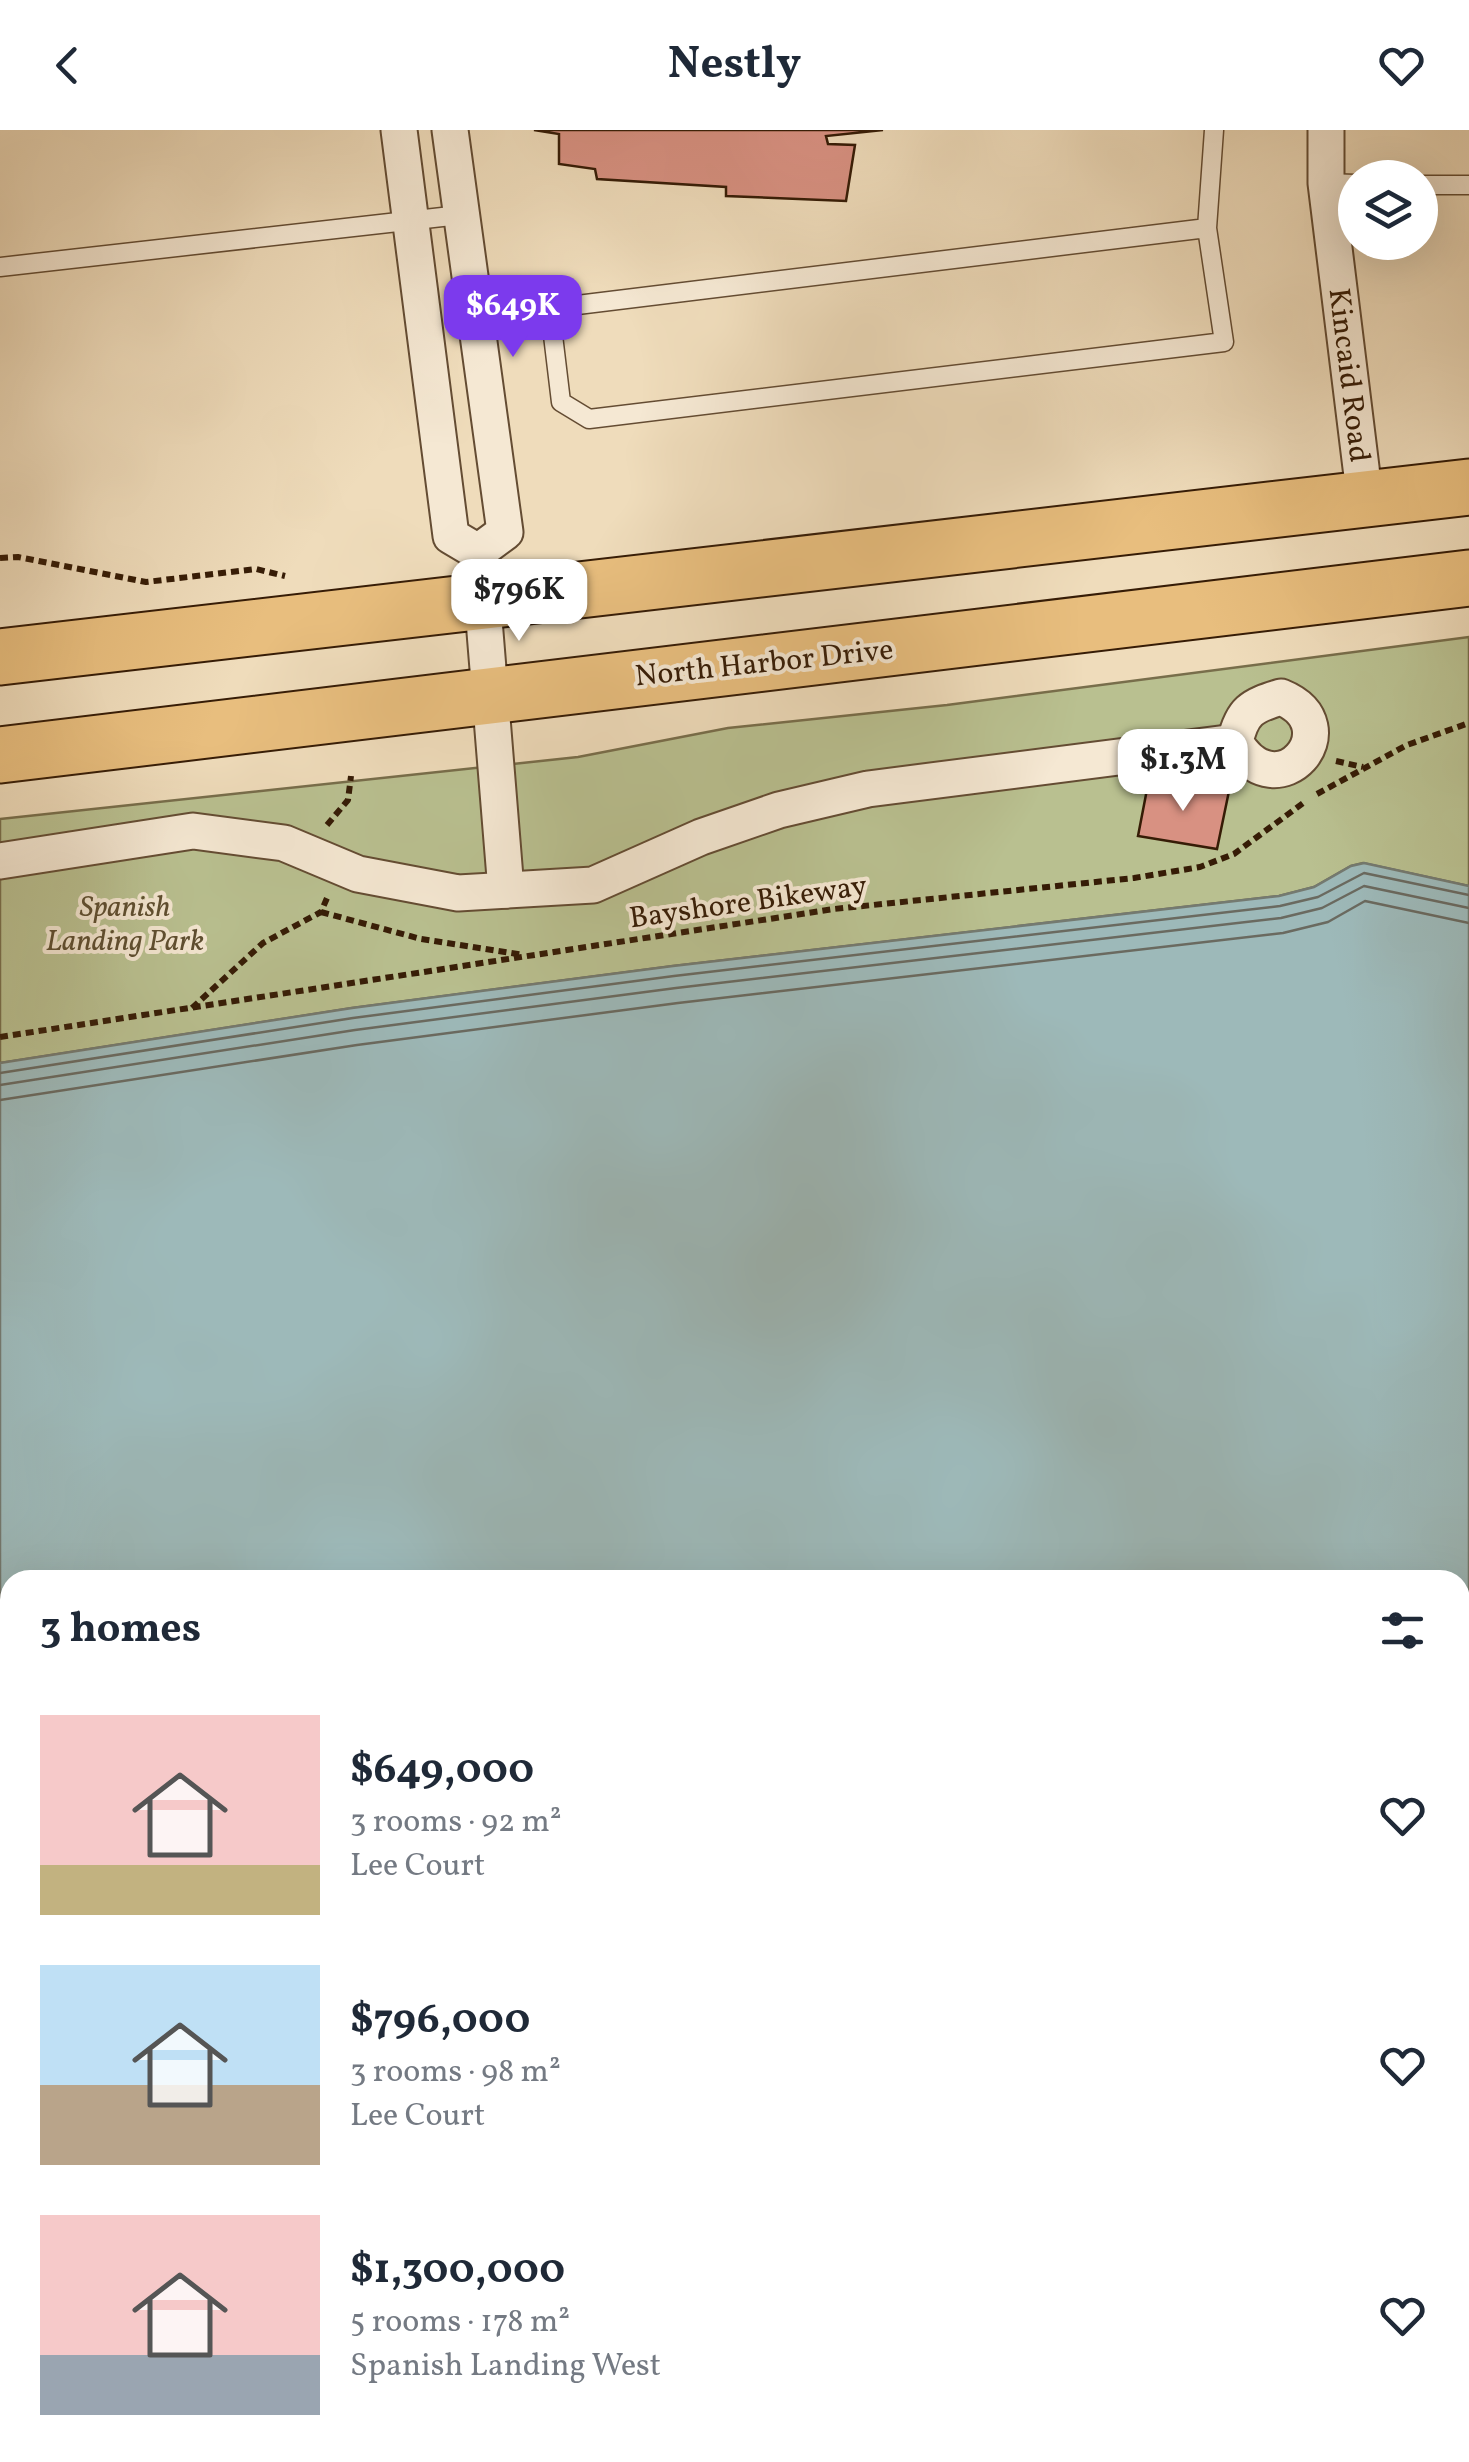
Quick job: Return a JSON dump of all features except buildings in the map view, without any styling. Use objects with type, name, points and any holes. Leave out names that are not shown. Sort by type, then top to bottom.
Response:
[{"type":"main road","points":[[0,657],[480,576],[1365,500],[1469,487]]},
{"type":"main road","name":"North Harbor Drive","points":[[0,755],[1469,578]]},
{"type":"street","points":[[399,130],[452,536],[480,576],[506,890]]},
{"type":"street","points":[[450,130],[505,532],[480,576]]},
{"type":"street","name":"Kincaid Road","points":[[1326,130],[1338,175]]},
{"type":"street","name":"Kincaid Road","points":[[1346,260],[1365,500]]},
{"type":"street","points":[[0,862],[192,831],[284,843],[358,874],[458,893],[593,886],[701,837],[779,810],[868,789],[1236,742]]},
{"type":"lane","points":[[1208,228],[560,306],[552,327],[560,402],[589,419],[1224,342],[1208,228],[1214,130]]},
{"type":"lane","points":[[1438,185],[1469,186]]},
{"type":"lane","points":[[0,268],[460,215]]},
{"type":"path","points":[[0,558],[18,557],[146,582],[256,569],[288,577]]},
{"type":"path","name":"Bayshore Bikeway","points":[[0,1038],[834,909],[1200,868],[1234,854],[1296,806],[1364,767],[1407,745],[1469,723]]},
{"type":"path","points":[[326,826],[348,800],[351,776]]},
{"type":"path","points":[[191,1009],[263,943],[321,912],[332,887]]},
{"type":"path","points":[[321,912],[421,939],[532,956]]},
{"type":"green space","name":"Spanish Landing Park","points":[[1469,637],[1469,886],[1363,863],[1314,887],[1279,896],[673,966],[352,1008],[0,1063],[0,819],[578,757],[728,728],[947,705]]},
{"type":"water","points":[[1364,863],[1469,886],[1469,1570],[0,1570],[0,1063],[352,1008],[673,966],[1279,896],[1314,887]]}]
